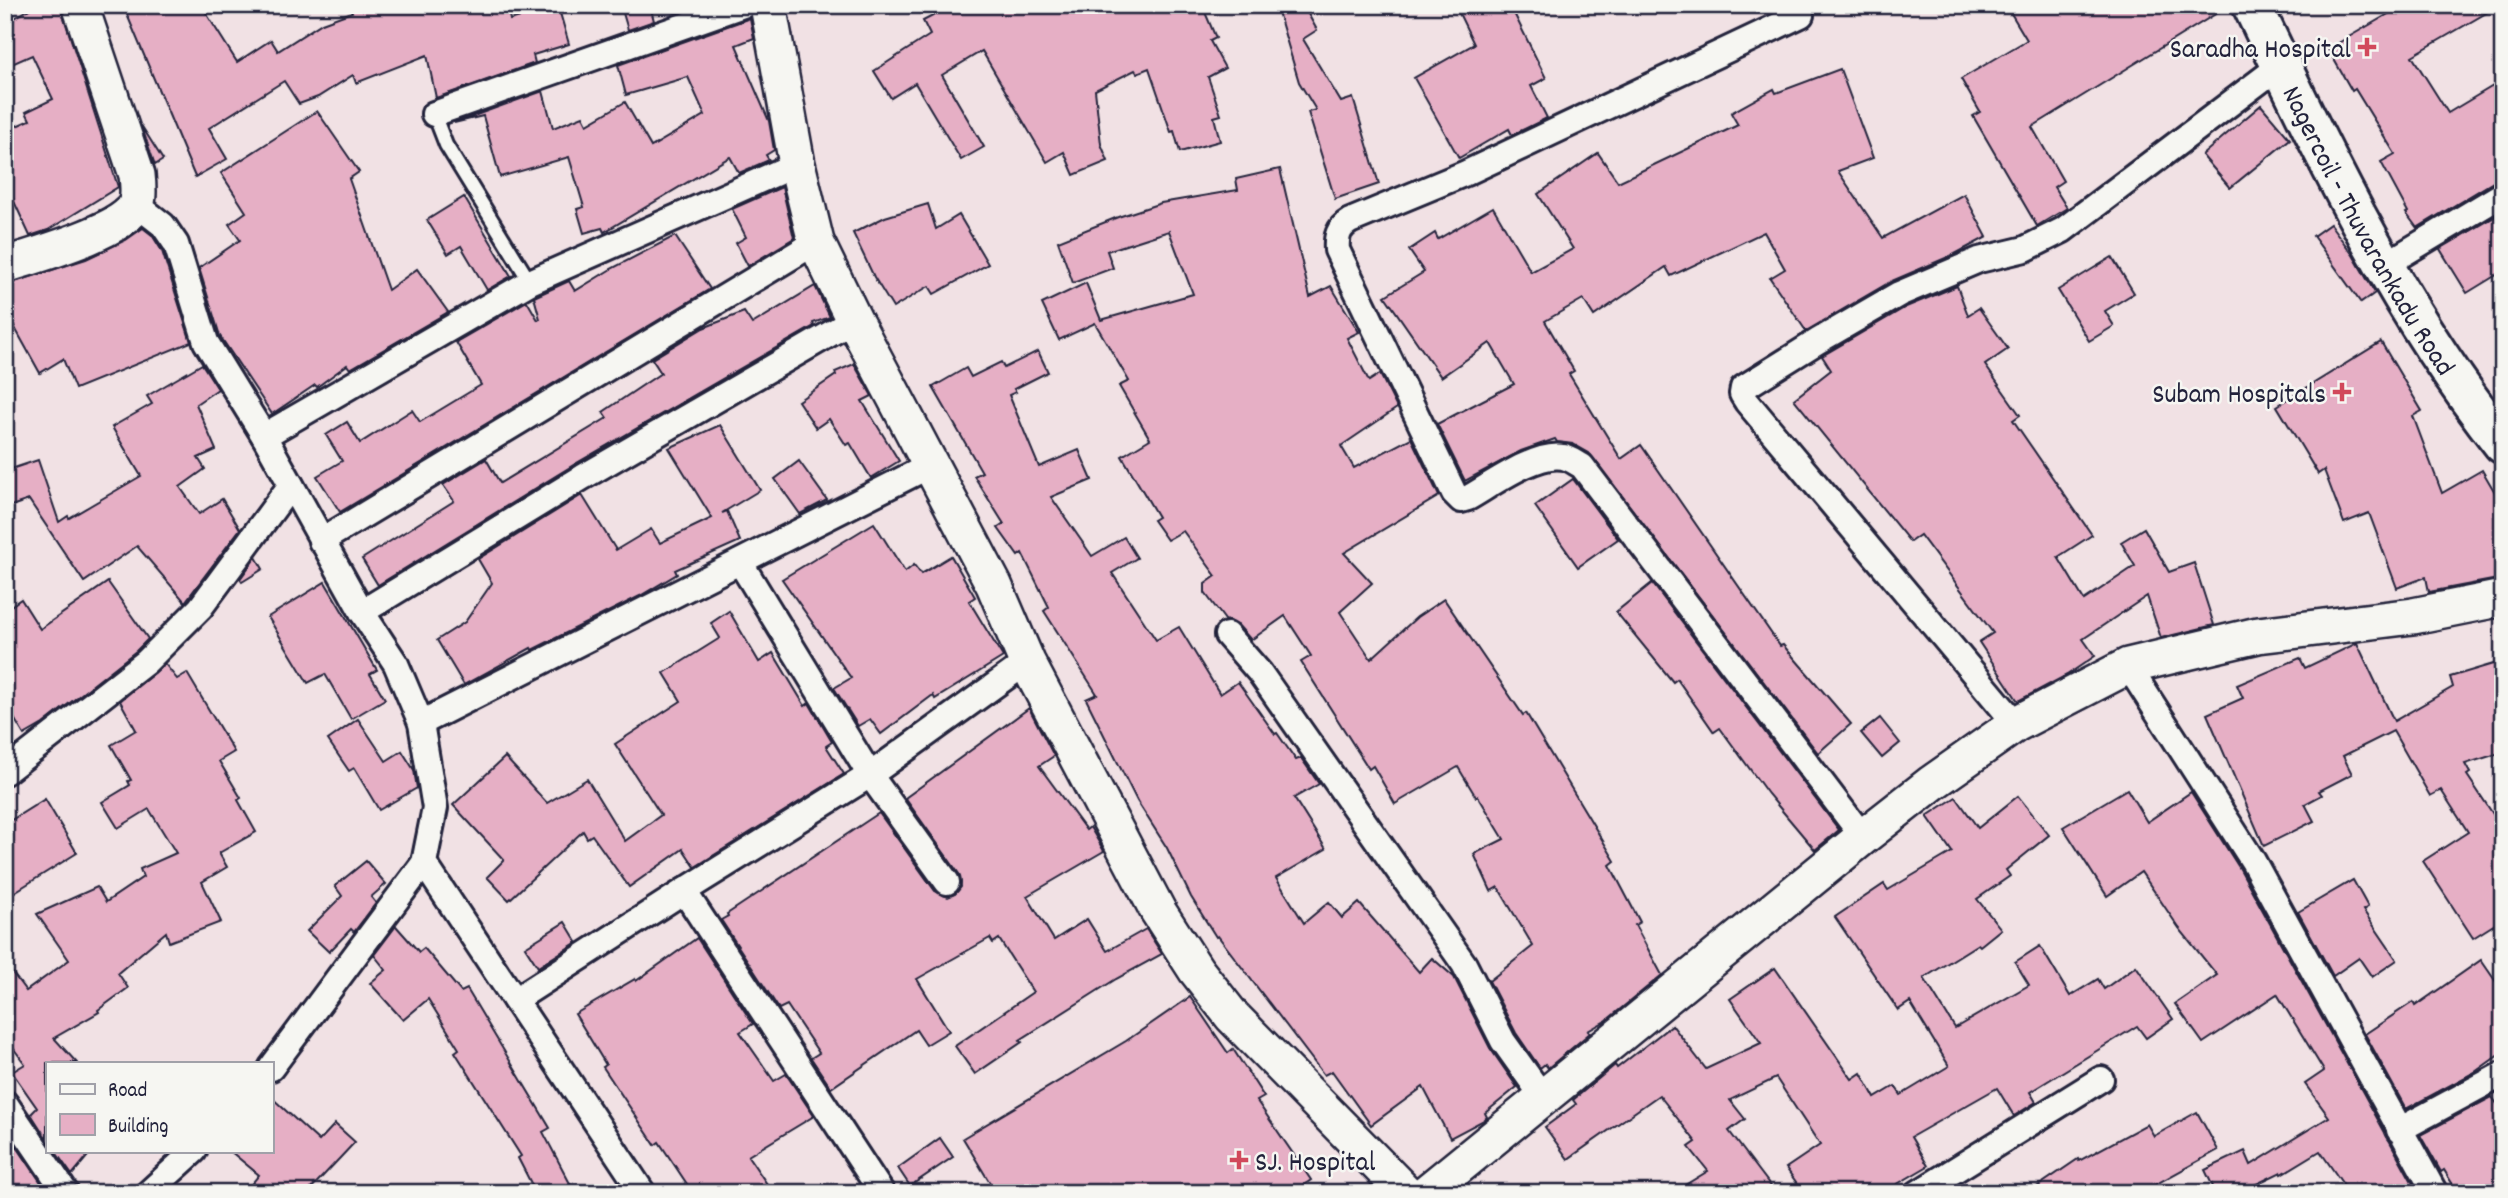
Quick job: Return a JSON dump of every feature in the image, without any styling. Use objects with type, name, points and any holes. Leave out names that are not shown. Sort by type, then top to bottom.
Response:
[{"type":"main road","name":"Nagercoil - Thuvarankadu Road","points":[[2252,5],[2383,266],[2469,402],[2503,444]]},
{"type":"street","points":[[5,265],[54,250],[111,226],[127,216],[136,204],[137,175],[80,5]]},
{"type":"street","points":[[433,114],[743,5]]},
{"type":"street","points":[[768,5],[797,164],[816,242],[854,320],[994,585],[1027,663],[1158,911],[1196,970],[1232,1016],[1406,1193]]},
{"type":"street","points":[[1806,9],[1466,173],[1350,221],[1343,225],[1338,233],[1336,250],[1454,493],[1461,500],[1468,498],[1531,462],[1546,458],[1566,457],[1583,466],[1863,836]]},
{"type":"street","points":[[2016,724],[1747,402],[1742,394],[1743,388],[1899,294],[1979,260],[2025,249],[2063,230],[2281,65]]},
{"type":"street","points":[[264,436],[530,282],[797,164]]},
{"type":"street","points":[[2383,266],[2503,194]]},
{"type":"street","points":[[136,204],[163,225],[176,244],[206,342],[264,436],[362,612],[396,664],[421,723],[435,808],[424,863],[273,1065]]},
{"type":"street","points":[[321,541],[816,242]]},
{"type":"street","points":[[362,612],[583,477],[854,320]]},
{"type":"street","points":[[421,723],[931,465]]},
{"type":"street","points":[[5,772],[146,662],[200,608],[291,485]]},
{"type":"street","points":[[740,562],[870,775],[947,882]]},
{"type":"street","points":[[1426,1193],[1863,836],[2016,724],[2129,666],[2258,635],[2413,616],[2503,598]]},
{"type":"street","points":[[1227,635],[1260,673],[1464,964],[1503,1041],[1543,1097]]},
{"type":"street","points":[[515,1000],[870,775],[1027,663]]},
{"type":"street","points":[[2129,666],[2252,861],[2435,1193]]},
{"type":"street","points":[[424,863],[643,1193]]},
{"type":"street","points":[[684,891],[882,1193]]},
{"type":"street","points":[[2399,1129],[2503,1074]]},
{"type":"street","points":[[1919,1193],[2101,1079]]},
{"type":"street","points":[[5,1103],[66,1193]]},
{"type":"street","points":[[148,1193],[193,1152]]},
{"type":"lane","points":[[433,114],[446,145],[530,282]]},
{"type":"building","points":[[36,5],[60,5],[118,187],[48,230],[30,236],[5,182],[5,131],[30,120],[26,112],[53,99],[32,55],[5,67],[5,24]]},
{"type":"building","points":[[123,5],[201,5],[237,62],[271,40],[278,51],[322,23],[352,12],[349,5],[507,5],[510,20],[558,6],[569,44],[533,55],[535,63],[436,98],[427,55],[356,83],[353,75],[318,97],[299,104],[284,81],[209,128],[227,159],[195,177]]},
{"type":"building","points":[[650,5],[654,21],[628,30],[623,13]]},
{"type":"building","points":[[954,5],[1202,5],[1216,38],[1210,41],[1225,68],[1208,77],[1221,115],[1214,117],[1220,141],[1180,152],[1149,68],[1137,73],[1135,70],[1095,90],[1101,144],[1108,161],[1074,175],[1064,152],[1047,162],[982,51],[942,75],[984,147],[961,160],[915,83],[891,98],[874,71],[930,35],[923,21]]},
{"type":"building","points":[[1276,5],[1303,5],[1317,30],[1303,39],[1341,102],[1353,98],[1379,184],[1335,199],[1308,112],[1316,110],[1299,82]]},
{"type":"building","points":[[1455,5],[1510,5],[1546,78],[1531,86],[1547,118],[1512,135],[1509,129],[1459,158],[1414,78],[1474,44]]},
{"type":"building","points":[[2006,5],[2230,5],[2032,127],[2063,181],[2054,187],[2067,208],[2037,226],[1973,116],[1980,112],[1961,79],[2027,40]]},
{"type":"building","points":[[2404,5],[2500,5],[2412,56],[2448,113],[2503,80],[2503,179],[2495,181],[2417,228],[2406,213],[2408,212],[2381,162],[2395,154],[2355,89],[2352,91],[2328,49]]},
{"type":"building","points":[[750,18],[754,38],[736,45],[769,121],[774,150],[766,155],[769,160],[739,173],[730,157],[604,232],[602,228],[584,233],[577,209],[584,207],[569,157],[500,177],[483,116],[454,123],[543,91],[553,128],[583,116],[587,124],[625,102],[651,147],[705,115],[688,77],[626,95],[618,65]]},
{"type":"building","points":[[1840,69],[1873,158],[1838,171],[1883,238],[1964,194],[1987,237],[1892,281],[1806,331],[1770,278],[1785,269],[1764,232],[1671,276],[1666,267],[1594,316],[1583,299],[1545,321],[1574,371],[1569,374],[1621,459],[1641,445],[1780,646],[1783,645],[1851,724],[1818,753],[1589,453],[1573,444],[1557,442],[1555,439],[1521,451],[1465,481],[1437,424],[1514,384],[1490,343],[1441,377],[1385,296],[1424,272],[1409,250],[1435,233],[1438,239],[1493,207],[1531,272],[1573,249],[1538,194],[1598,153],[1618,182],[1738,125],[1731,113],[1774,89],[1776,93]]},
{"type":"building","points":[[2261,105],[2290,139],[2230,188],[2202,155]]},
{"type":"building","points":[[317,111],[359,172],[349,179],[388,290],[417,269],[448,312],[350,369],[347,365],[272,414],[220,336],[199,268],[240,240],[229,224],[246,212],[221,173]]},
{"type":"building","points":[[141,125],[163,160],[155,165]]},
{"type":"building","points":[[1280,169],[1310,297],[1331,286],[1359,332],[1347,338],[1369,381],[1380,374],[1397,408],[1341,446],[1354,468],[1411,438],[1439,496],[1344,553],[1372,583],[1340,612],[1371,659],[1417,617],[1444,599],[1523,715],[1526,713],[1615,861],[1610,865],[1640,922],[1635,925],[1662,975],[1607,1020],[1588,1031],[1590,1033],[1548,1068],[1545,1064],[1540,1068],[1516,1033],[1489,981],[1533,946],[1498,887],[1491,891],[1474,854],[1504,839],[1478,796],[1476,797],[1458,767],[1395,804],[1373,766],[1369,769],[1301,662],[1311,656],[1285,616],[1251,640],[1238,625],[1225,620],[1205,593],[1205,584],[1216,576],[1183,531],[1167,540],[1153,520],[1158,517],[1122,456],[1150,439],[1119,386],[1129,381],[1095,323],[1059,340],[1042,304],[1086,283],[1101,320],[1193,294],[1169,231],[1107,251],[1113,268],[1073,283],[1058,241],[1161,203],[1238,190],[1236,179]]},
{"type":"building","points":[[782,187],[794,238],[748,266],[736,243],[746,237],[732,209]]},
{"type":"building","points":[[464,197],[511,276],[487,290],[461,246],[448,254],[427,220]]},
{"type":"building","points":[[928,204],[936,229],[959,215],[988,264],[934,294],[929,286],[893,308],[874,277],[853,233],[885,217]]},
{"type":"building","points":[[2503,212],[2503,271],[2467,293],[2440,249]]},
{"type":"building","points":[[2330,224],[2353,255],[2375,293],[2361,303],[2313,236]]},
{"type":"building","points":[[143,228],[152,235],[162,251],[191,342],[75,389],[63,359],[40,373],[5,310],[5,285],[86,259],[126,240]]},
{"type":"building","points":[[675,236],[710,289],[340,512],[317,476],[342,461],[326,435],[347,422],[360,443],[412,410],[420,422],[481,385],[456,342],[527,301],[538,320],[540,319],[534,297],[569,281],[575,291]]},
{"type":"building","points":[[2112,257],[2134,293],[2105,311],[2114,326],[2089,341],[2058,290]]},
{"type":"building","points":[[815,286],[830,317],[813,323],[814,326],[575,464],[378,585],[362,559],[454,501],[443,485],[486,459],[500,483],[607,418],[603,412],[661,373],[652,359],[703,328],[744,312],[752,324]]},
{"type":"building","points":[[1957,286],[1968,315],[1979,308],[2008,349],[1985,365],[2020,415],[2013,420],[2092,535],[2058,557],[2084,600],[2135,566],[2121,542],[2144,528],[2169,572],[2194,563],[2214,625],[2161,638],[2147,596],[2083,639],[2095,656],[2067,675],[2018,701],[1979,642],[1993,633],[1920,535],[1910,542],[1794,399],[1831,370],[1822,356],[1906,307]]},
{"type":"building","points":[[2381,342],[2422,411],[2413,416],[2442,493],[2482,470],[2503,506],[2503,578],[2429,592],[2426,577],[2397,588],[2369,513],[2344,523],[2324,470],[2318,474],[2277,406]]},
{"type":"building","points":[[1038,351],[1048,372],[1014,389],[1016,392],[1009,395],[1039,467],[1079,450],[1092,480],[1051,497],[1092,556],[1124,537],[1137,558],[1112,573],[1156,640],[1179,627],[1220,694],[1238,682],[1275,734],[1277,733],[1296,760],[1301,758],[1319,784],[1294,798],[1326,849],[1276,878],[1304,923],[1329,902],[1342,918],[1359,903],[1419,972],[1432,958],[1454,977],[1490,1048],[1517,1087],[1485,1113],[1487,1117],[1484,1120],[1450,1138],[1423,1087],[1371,1125],[1332,1071],[1324,1075],[1218,936],[1216,937],[1191,897],[1167,848],[1137,801],[1086,699],[1097,694],[1044,611],[1049,607],[1022,553],[1018,556],[998,528],[1004,524],[974,476],[982,472],[933,387],[966,368],[971,377],[1001,362],[1004,368]]},
{"type":"building","points":[[202,364],[218,389],[196,404],[216,450],[198,458],[205,469],[180,487],[199,514],[222,499],[240,529],[185,602],[137,546],[84,582],[29,500],[5,508],[5,471],[38,460],[59,522],[68,516],[69,518],[141,476],[112,427],[152,404],[147,396]]},
{"type":"building","points":[[854,364],[872,396],[862,401],[899,461],[871,478],[850,443],[846,445],[829,419],[816,428],[798,401],[836,375],[835,372]]},
{"type":"building","points":[[720,425],[760,490],[722,513],[727,511],[740,541],[675,570],[677,574],[640,596],[532,650],[531,648],[464,685],[437,640],[465,622],[492,583],[478,559],[582,495],[616,550],[651,529],[660,543],[712,518],[669,448]]},
{"type":"building","points":[[799,461],[827,500],[800,514],[775,479]]},
{"type":"building","points":[[1573,479],[1618,539],[1578,567],[1535,506]]},
{"type":"building","points":[[874,523],[905,572],[914,565],[921,574],[951,556],[975,597],[969,601],[1003,657],[935,699],[933,695],[881,734],[870,719],[858,726],[834,688],[851,678],[782,579]]},
{"type":"building","points":[[256,557],[263,569],[242,582],[240,579]]},
{"type":"building","points":[[108,582],[148,639],[43,724],[24,735],[5,703],[5,610],[21,599],[40,629]]},
{"type":"building","points":[[325,582],[377,670],[370,674],[385,699],[351,719],[325,674],[308,683],[268,617]]},
{"type":"building","points":[[1652,583],[1839,830],[1815,850],[1768,794],[1720,728],[1714,732],[1677,679],[1673,682],[1616,612]]},
{"type":"building","points":[[729,611],[759,662],[773,653],[805,706],[809,703],[832,742],[826,746],[844,774],[695,867],[683,849],[629,887],[592,835],[587,838],[583,831],[509,900],[487,877],[504,860],[453,805],[505,757],[547,803],[587,779],[625,841],[661,815],[615,744],[681,701],[664,673],[720,638],[711,623]]},
{"type":"building","points":[[2357,643],[2394,721],[2453,687],[2450,677],[2503,661],[2503,752],[2465,764],[2470,773],[2467,775],[2503,829],[2503,919],[2473,938],[2423,861],[2468,832],[2441,790],[2430,796],[2393,731],[2343,756],[2352,774],[2319,791],[2322,795],[2305,804],[2314,821],[2264,846],[2207,714],[2243,698],[2237,685],[2300,658],[2305,668]]},
{"type":"building","points":[[165,664],[177,679],[187,673],[234,752],[219,761],[241,798],[238,800],[256,832],[219,853],[227,867],[202,882],[221,922],[169,942],[166,932],[118,973],[128,988],[98,1010],[99,1012],[54,1038],[76,1062],[46,1062],[46,1137],[31,1114],[37,1108],[12,1072],[25,1064],[5,1037],[5,963],[26,991],[69,960],[37,914],[97,887],[106,902],[143,877],[140,869],[176,853],[149,809],[118,828],[102,802],[130,785],[128,781],[131,780],[111,745],[136,730],[120,701]]},
{"type":"building","points":[[1029,708],[1054,756],[1039,766],[1086,830],[1090,827],[1104,851],[1027,896],[1054,940],[1087,919],[1107,951],[1146,929],[1162,954],[1116,979],[1020,1040],[1022,1042],[975,1074],[955,1046],[1033,992],[999,939],[993,943],[990,938],[917,979],[949,1031],[926,1045],[916,1030],[831,1088],[811,1058],[819,1053],[787,1005],[779,1009],[721,920],[879,813],[935,891],[948,897],[955,894],[961,887],[959,874],[905,798]]},
{"type":"building","points":[[1880,718],[1900,743],[1882,758],[1861,733]]},
{"type":"building","points":[[358,719],[386,761],[402,751],[414,770],[417,788],[379,810],[354,768],[349,771],[328,740]]},
{"type":"building","points":[[2127,789],[2147,822],[2191,792],[2240,869],[2416,1189],[2411,1193],[2349,1193],[2320,1151],[2282,1174],[2281,1172],[2238,1193],[2216,1193],[2205,1170],[2245,1151],[2251,1165],[2329,1117],[2305,1084],[2324,1071],[2277,994],[2203,1043],[2175,1004],[2217,975],[2179,928],[2141,872],[2107,896],[2063,827]]},
{"type":"building","points":[[2018,796],[2049,835],[2006,870],[2010,876],[1977,899],[2001,929],[1980,946],[1978,944],[1924,978],[1955,1028],[2029,985],[2015,962],[2040,946],[2070,996],[2098,979],[2104,989],[2136,966],[2173,1019],[2146,1038],[2137,1026],[2030,1092],[2036,1102],[2014,1116],[1997,1088],[1911,1137],[1928,1166],[1882,1193],[1804,1193],[1786,1168],[1820,1145],[1776,1078],[1730,1100],[1745,1119],[1729,1131],[1776,1193],[1672,1193],[1708,1171],[1689,1147],[1696,1142],[1659,1095],[1568,1159],[1545,1127],[1576,1104],[1573,1100],[1615,1065],[1617,1068],[1672,1025],[1706,1069],[1761,1043],[1730,999],[1775,968],[1852,1079],[1861,1073],[1875,1098],[1895,1086],[1901,1095],[1949,1066],[1910,1002],[1898,1010],[1835,917],[1884,884],[1888,890],[1952,852],[1927,816],[1956,797],[1978,828]]},
{"type":"building","points":[[45,799],[77,853],[5,898],[5,824]]},
{"type":"building","points":[[366,861],[386,884],[371,897],[376,903],[354,932],[351,929],[329,952],[307,931],[342,896],[335,886]]},
{"type":"building","points":[[2353,880],[2368,907],[2363,910],[2397,960],[2372,977],[2359,958],[2333,976],[2298,912]]},
{"type":"building","points":[[565,922],[577,942],[538,967],[525,947]]},
{"type":"building","points":[[396,926],[419,952],[424,948],[461,992],[467,989],[550,1128],[543,1132],[575,1193],[536,1193],[518,1158],[521,1156],[455,1052],[459,1049],[428,999],[403,1020],[370,983],[386,970],[374,955]]},
{"type":"building","points":[[697,938],[753,1024],[740,1032],[774,1081],[786,1074],[814,1116],[748,1156],[773,1193],[693,1193],[659,1142],[655,1145],[603,1067],[606,1065],[575,1014],[635,979],[636,981]]},
{"type":"building","points":[[2481,960],[2503,992],[2503,1052],[2475,1072],[2406,1109],[2365,1034],[2413,1002],[2415,1006]]},
{"type":"building","points":[[1190,997],[1228,1053],[1233,1049],[1264,1097],[1257,1101],[1311,1180],[1293,1193],[996,1193],[963,1138],[1126,1041]]},
{"type":"building","points":[[2492,1097],[2503,1112],[2503,1193],[2458,1193],[2444,1170],[2441,1172],[2420,1135]]},
{"type":"building","points":[[273,1099],[319,1141],[335,1124],[355,1142],[307,1193],[244,1193],[259,1175],[231,1152],[273,1152]]},
{"type":"building","points":[[2197,1112],[2218,1150],[2153,1186],[2156,1193],[2028,1193],[2078,1159],[2079,1161],[2147,1124],[2154,1136]]},
{"type":"building","points":[[9,1135],[48,1193],[5,1193],[5,1138]]},
{"type":"building","points":[[940,1138],[953,1157],[910,1186],[898,1168]]},
{"type":"building","points":[[56,1152],[91,1152],[72,1175]]},
{"type":"place","name":"Saradha Hospital","points":[[2367,47]]},
{"type":"place","name":"Subam Hospitals","points":[[2342,392]]},
{"type":"place","name":"SJ. Hospital","points":[[1239,1160]]}]
